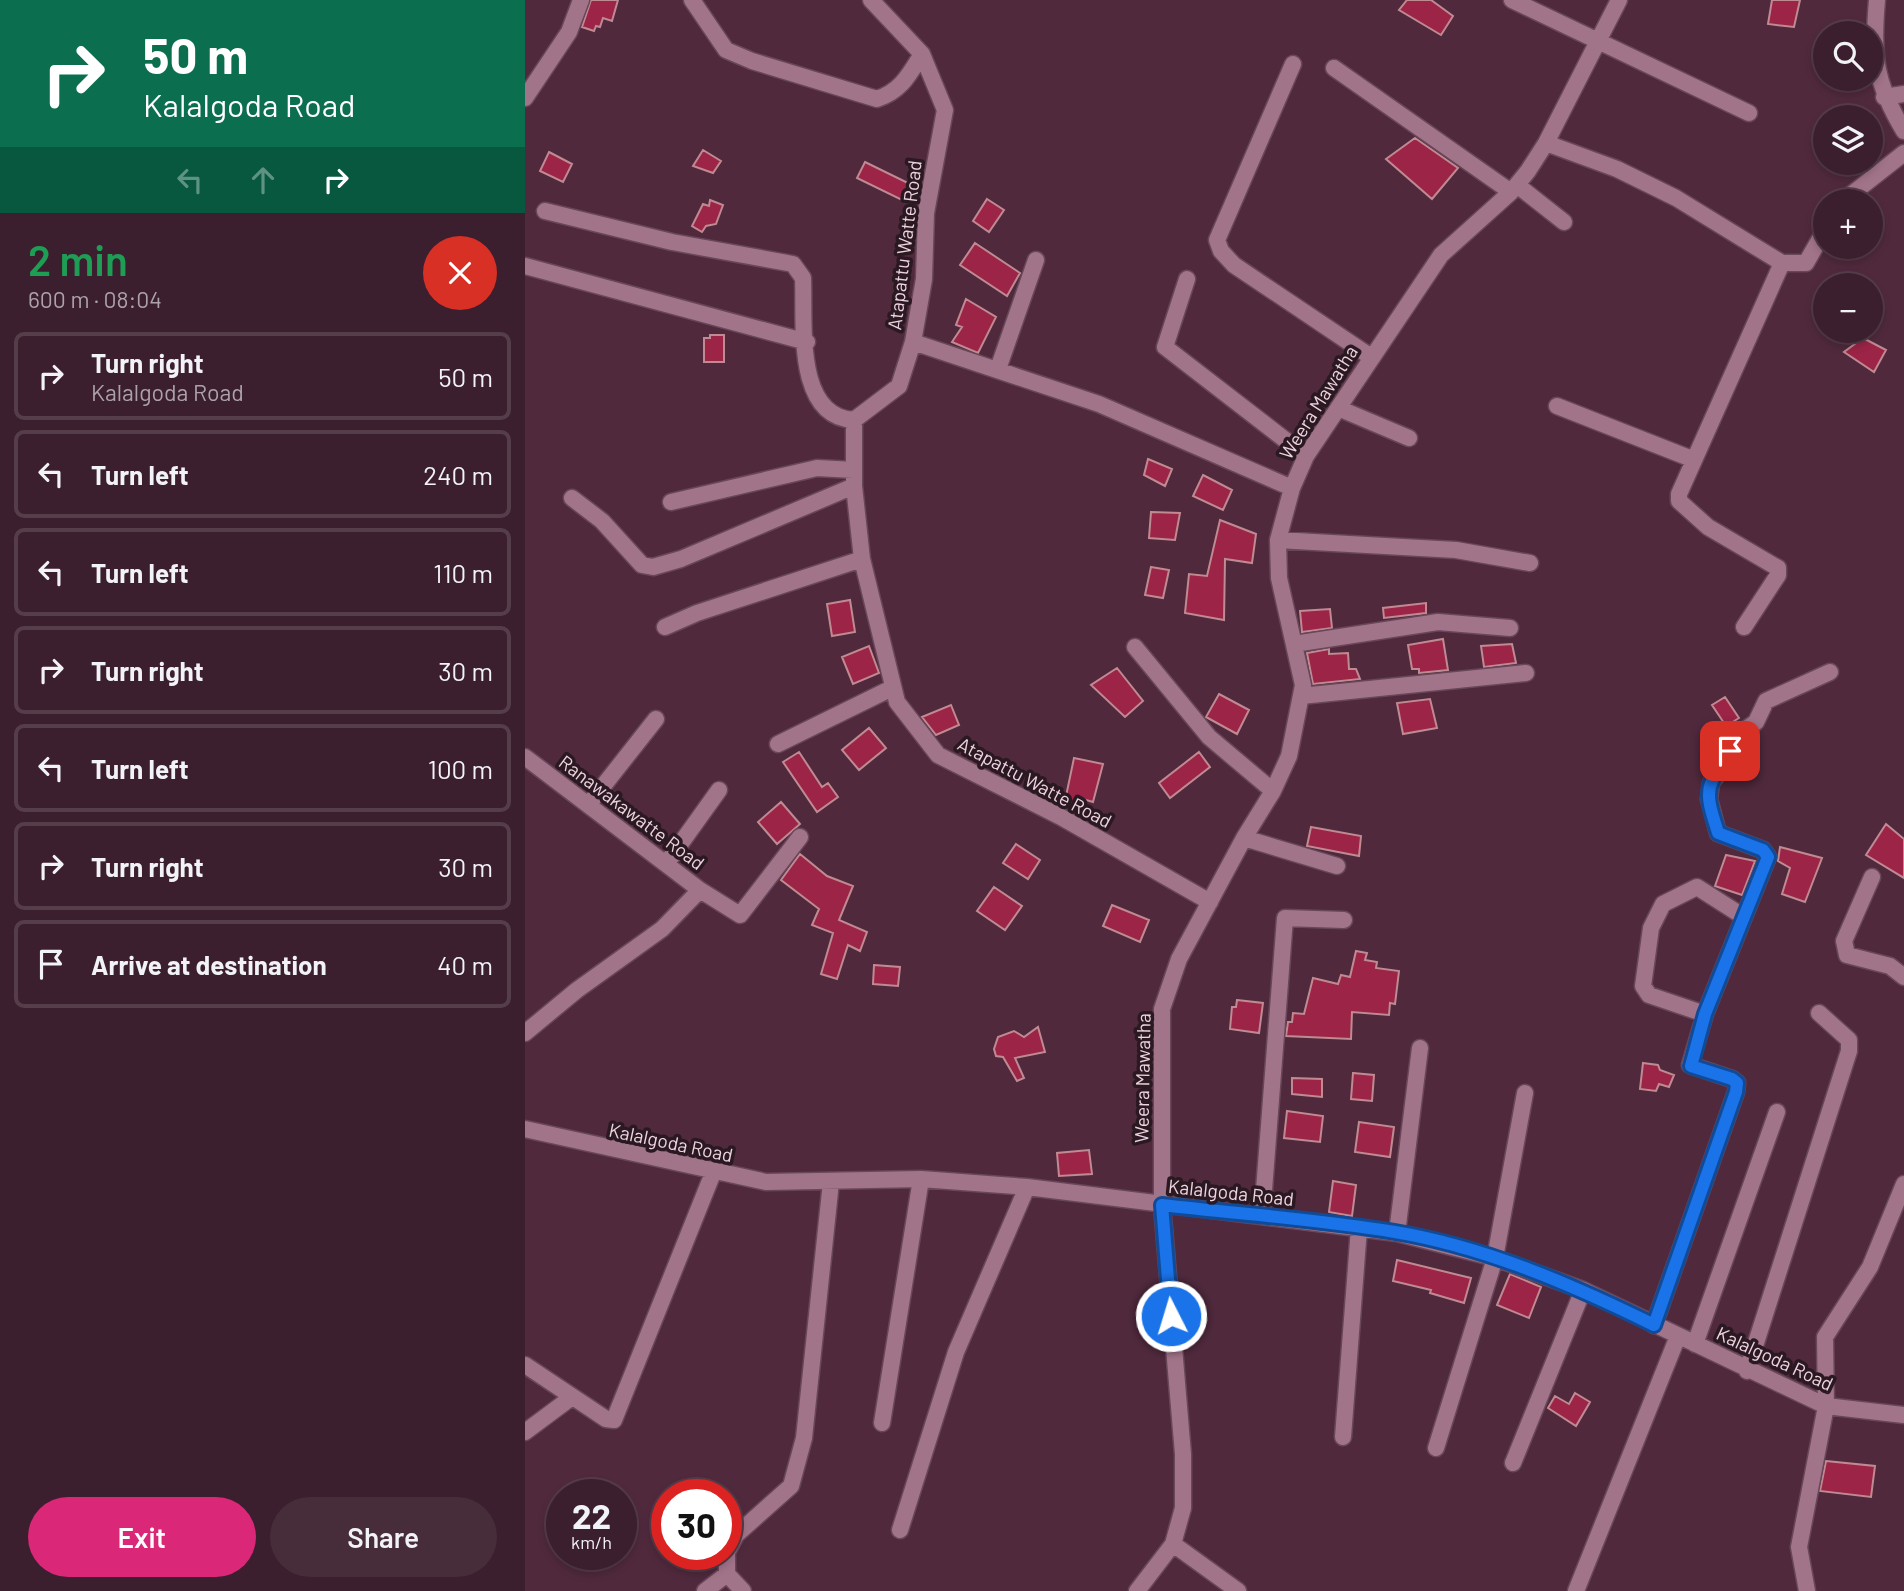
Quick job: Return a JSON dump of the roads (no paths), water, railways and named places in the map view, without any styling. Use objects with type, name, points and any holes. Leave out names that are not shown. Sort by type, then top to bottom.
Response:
[{"type":"street","points":[[525,98],[569,32],[581,0]]},
{"type":"street","points":[[692,0],[726,50],[752,61],[877,99],[892,94],[905,82],[922,54]]},
{"type":"street","name":"Atapattu Watte Road","points":[[871,0],[922,54],[945,110],[926,213],[924,279],[913,342],[899,386],[854,420],[854,478],[862,559],[897,702],[938,755],[1061,817],[1210,902]]},
{"type":"street","points":[[1512,0],[1599,39],[1749,113]]},
{"type":"street","name":"Weera Mawatha","points":[[1173,1544],[1183,1508],[1182,1454],[1162,1205],[1162,1009],[1179,959],[1244,838],[1273,791],[1289,756],[1303,685],[1279,578],[1279,540],[1291,488],[1306,456],[1441,255],[1514,188],[1546,143],[1619,0]]},
{"type":"street","points":[[1877,0],[1873,41],[1884,97],[1904,131]]},
{"type":"street","points":[[1293,64],[1217,240],[1221,251],[1234,265],[1371,357]]},
{"type":"street","points":[[1334,68],[1564,222]]},
{"type":"street","points":[[1884,97],[1904,94]]},
{"type":"street","points":[[1546,143],[1617,169],[1677,198],[1782,262],[1806,263],[1813,251]]},
{"type":"street","points":[[1858,189],[1904,153]]},
{"type":"street","points":[[545,211],[672,242],[793,264],[803,278],[810,385],[821,407],[841,419],[854,420]]},
{"type":"street","points":[[998,369],[1036,260]]},
{"type":"street","points":[[1744,627],[1778,575],[1779,568],[1708,527],[1679,501],[1681,484],[1782,262]]},
{"type":"street","points":[[525,266],[807,342]]},
{"type":"street","points":[[1187,279],[1165,347],[1306,456]]},
{"type":"street","points":[[913,342],[1098,404],[1291,488]]},
{"type":"street","points":[[1557,406],[1692,459]]},
{"type":"street","points":[[1338,408],[1409,438]]},
{"type":"street","points":[[671,502],[817,468],[854,478]]},
{"type":"street","points":[[572,498],[602,522],[642,565],[653,567],[681,559],[854,478]]},
{"type":"street","points":[[1279,540],[1456,550],[1530,563]]},
{"type":"street","points":[[665,627],[697,613],[862,559]]},
{"type":"street","points":[[1294,644],[1438,622],[1510,628]]},
{"type":"street","points":[[1135,647],[1209,737],[1273,791]]},
{"type":"street","points":[[1654,1325],[1736,1092],[1737,1083],[1732,1079],[1691,1066],[1705,1014],[1768,857],[1763,850],[1718,833],[1709,799],[1711,783],[1725,765],[1734,738],[1756,722],[1766,701],[1830,671]]},
{"type":"street","points":[[1301,696],[1526,673]]},
{"type":"street","points":[[778,744],[892,688]]},
{"type":"street","points":[[589,803],[656,719]]},
{"type":"street","name":"Ranawakawatte Road","points":[[525,758],[589,803],[699,890],[662,929],[577,990],[525,1033]]},
{"type":"street","points":[[666,864],[719,790]]},
{"type":"street","points":[[699,890],[740,915],[800,837]]},
{"type":"street","points":[[1244,838],[1337,866]]},
{"type":"street","points":[[1872,877],[1844,941],[1847,954],[1890,966],[1904,977]]},
{"type":"street","points":[[1705,1014],[1649,995],[1643,986],[1651,928],[1663,904],[1697,887],[1745,917]]},
{"type":"street","points":[[1262,1216],[1285,918],[1344,920]]},
{"type":"street","points":[[1747,1371],[1849,1051],[1849,1040],[1819,1013]]},
{"type":"street","points":[[1397,1233],[1420,1048]]},
{"type":"street","points":[[1436,1447],[1495,1258],[1525,1093]]},
{"type":"street","points":[[1695,1344],[1777,1112]]},
{"type":"street","name":"Kalalgoda Road","points":[[525,1129],[713,1173],[766,1182],[921,1179],[1027,1187],[1397,1233],[1495,1258],[1583,1290],[1747,1371],[1826,1406],[1904,1415]]},
{"type":"street","points":[[525,1365],[606,1419],[614,1420],[713,1173]]},
{"type":"street","points":[[882,1423],[921,1179]]},
{"type":"street","points":[[743,1591],[727,1574],[727,1552],[736,1535],[791,1486],[804,1437],[831,1182]]},
{"type":"street","points":[[1807,1591],[1799,1547],[1826,1406],[1825,1337],[1870,1267],[1904,1184]]},
{"type":"street","points":[[900,1530],[956,1352],[1027,1187]]},
{"type":"street","points":[[1343,1437],[1359,1228]]},
{"type":"street","points":[[1513,1463],[1583,1290]]},
{"type":"street","points":[[1576,1591],[1678,1336]]},
{"type":"street","points":[[525,1432],[572,1396]]},
{"type":"street","points":[[1137,1591],[1173,1544],[1238,1591]]},
{"type":"street","points":[[705,1591],[727,1574]]}]
